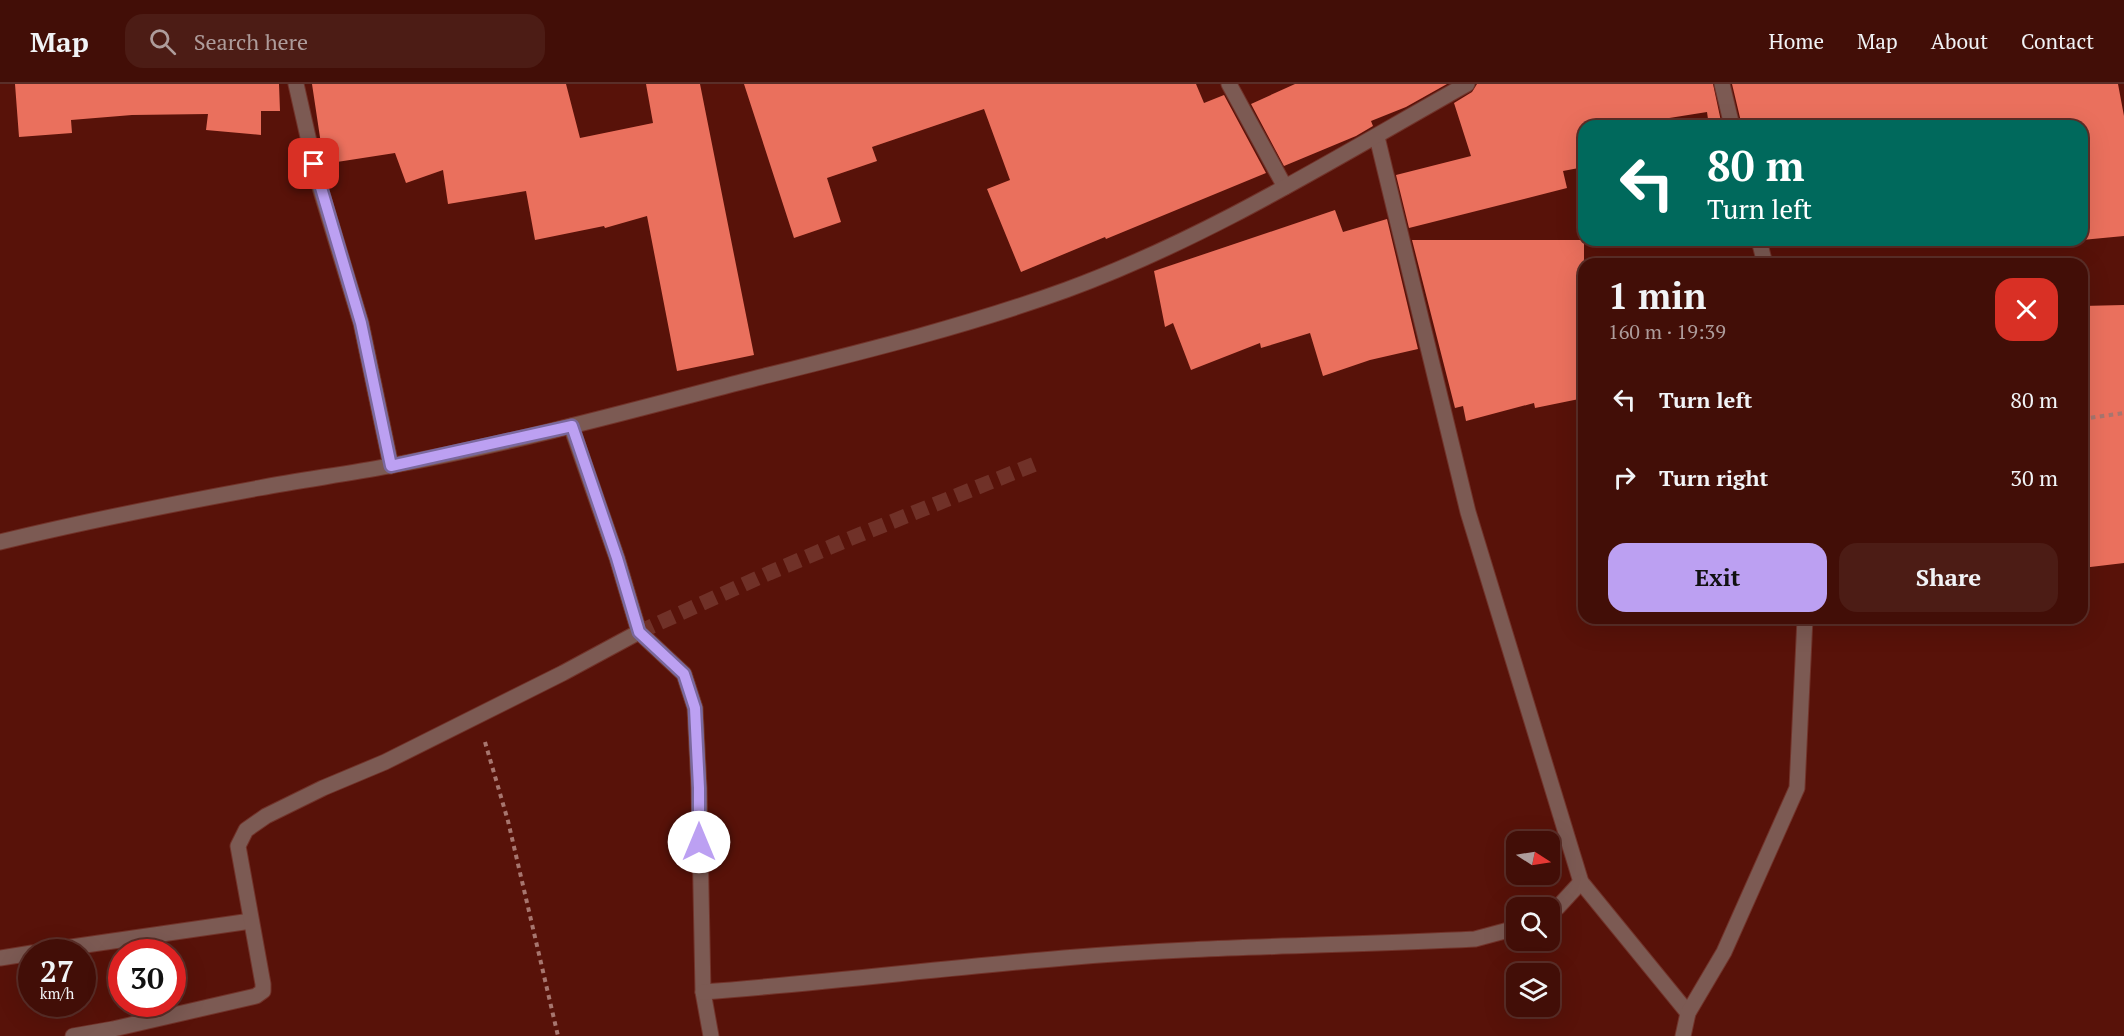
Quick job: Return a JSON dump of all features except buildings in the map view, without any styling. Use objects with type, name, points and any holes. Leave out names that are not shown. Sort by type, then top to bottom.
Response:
[{"type":"street","points":[[296,84],[318,181],[361,323],[391,466]]},
{"type":"street","points":[[1229,84],[1285,187]]},
{"type":"street","points":[[0,542],[67,526],[259,488],[391,466],[572,426],[893,345],[995,314],[1066,290],[1142,259],[1285,187],[1467,84]]},
{"type":"street","points":[[1722,84],[1731,120]]},
{"type":"street","points":[[1377,137],[1468,512],[1581,882],[1688,1013]]},
{"type":"street","points":[[572,426],[617,558],[639,632],[684,674],[695,708],[703,992],[711,1036]]},
{"type":"street","points":[[1683,1036],[1688,1013],[1724,952],[1797,788],[1805,624]]},
{"type":"street","points":[[73,1036],[256,996],[263,991],[263,984],[238,846],[246,830],[266,816],[385,762],[563,673],[639,632]]},
{"type":"street","points":[[1560,905],[1581,882]]},
{"type":"street","points":[[96,943],[252,921]]},
{"type":"street","points":[[703,992],[1075,957],[1475,939],[1506,931]]},
{"type":"street","points":[[0,958],[18,955]]},
{"type":"path","points":[[2088,418],[2124,413]]},
{"type":"path","points":[[478,715],[508,821],[558,1036]]},
{"type":"tunnel","points":[[639,632],[849,539],[1035,464]]},
{"type":"route","points":[[314,164],[361,323],[391,466],[572,426],[617,558],[639,632],[684,674],[695,708],[699,842]]}]
